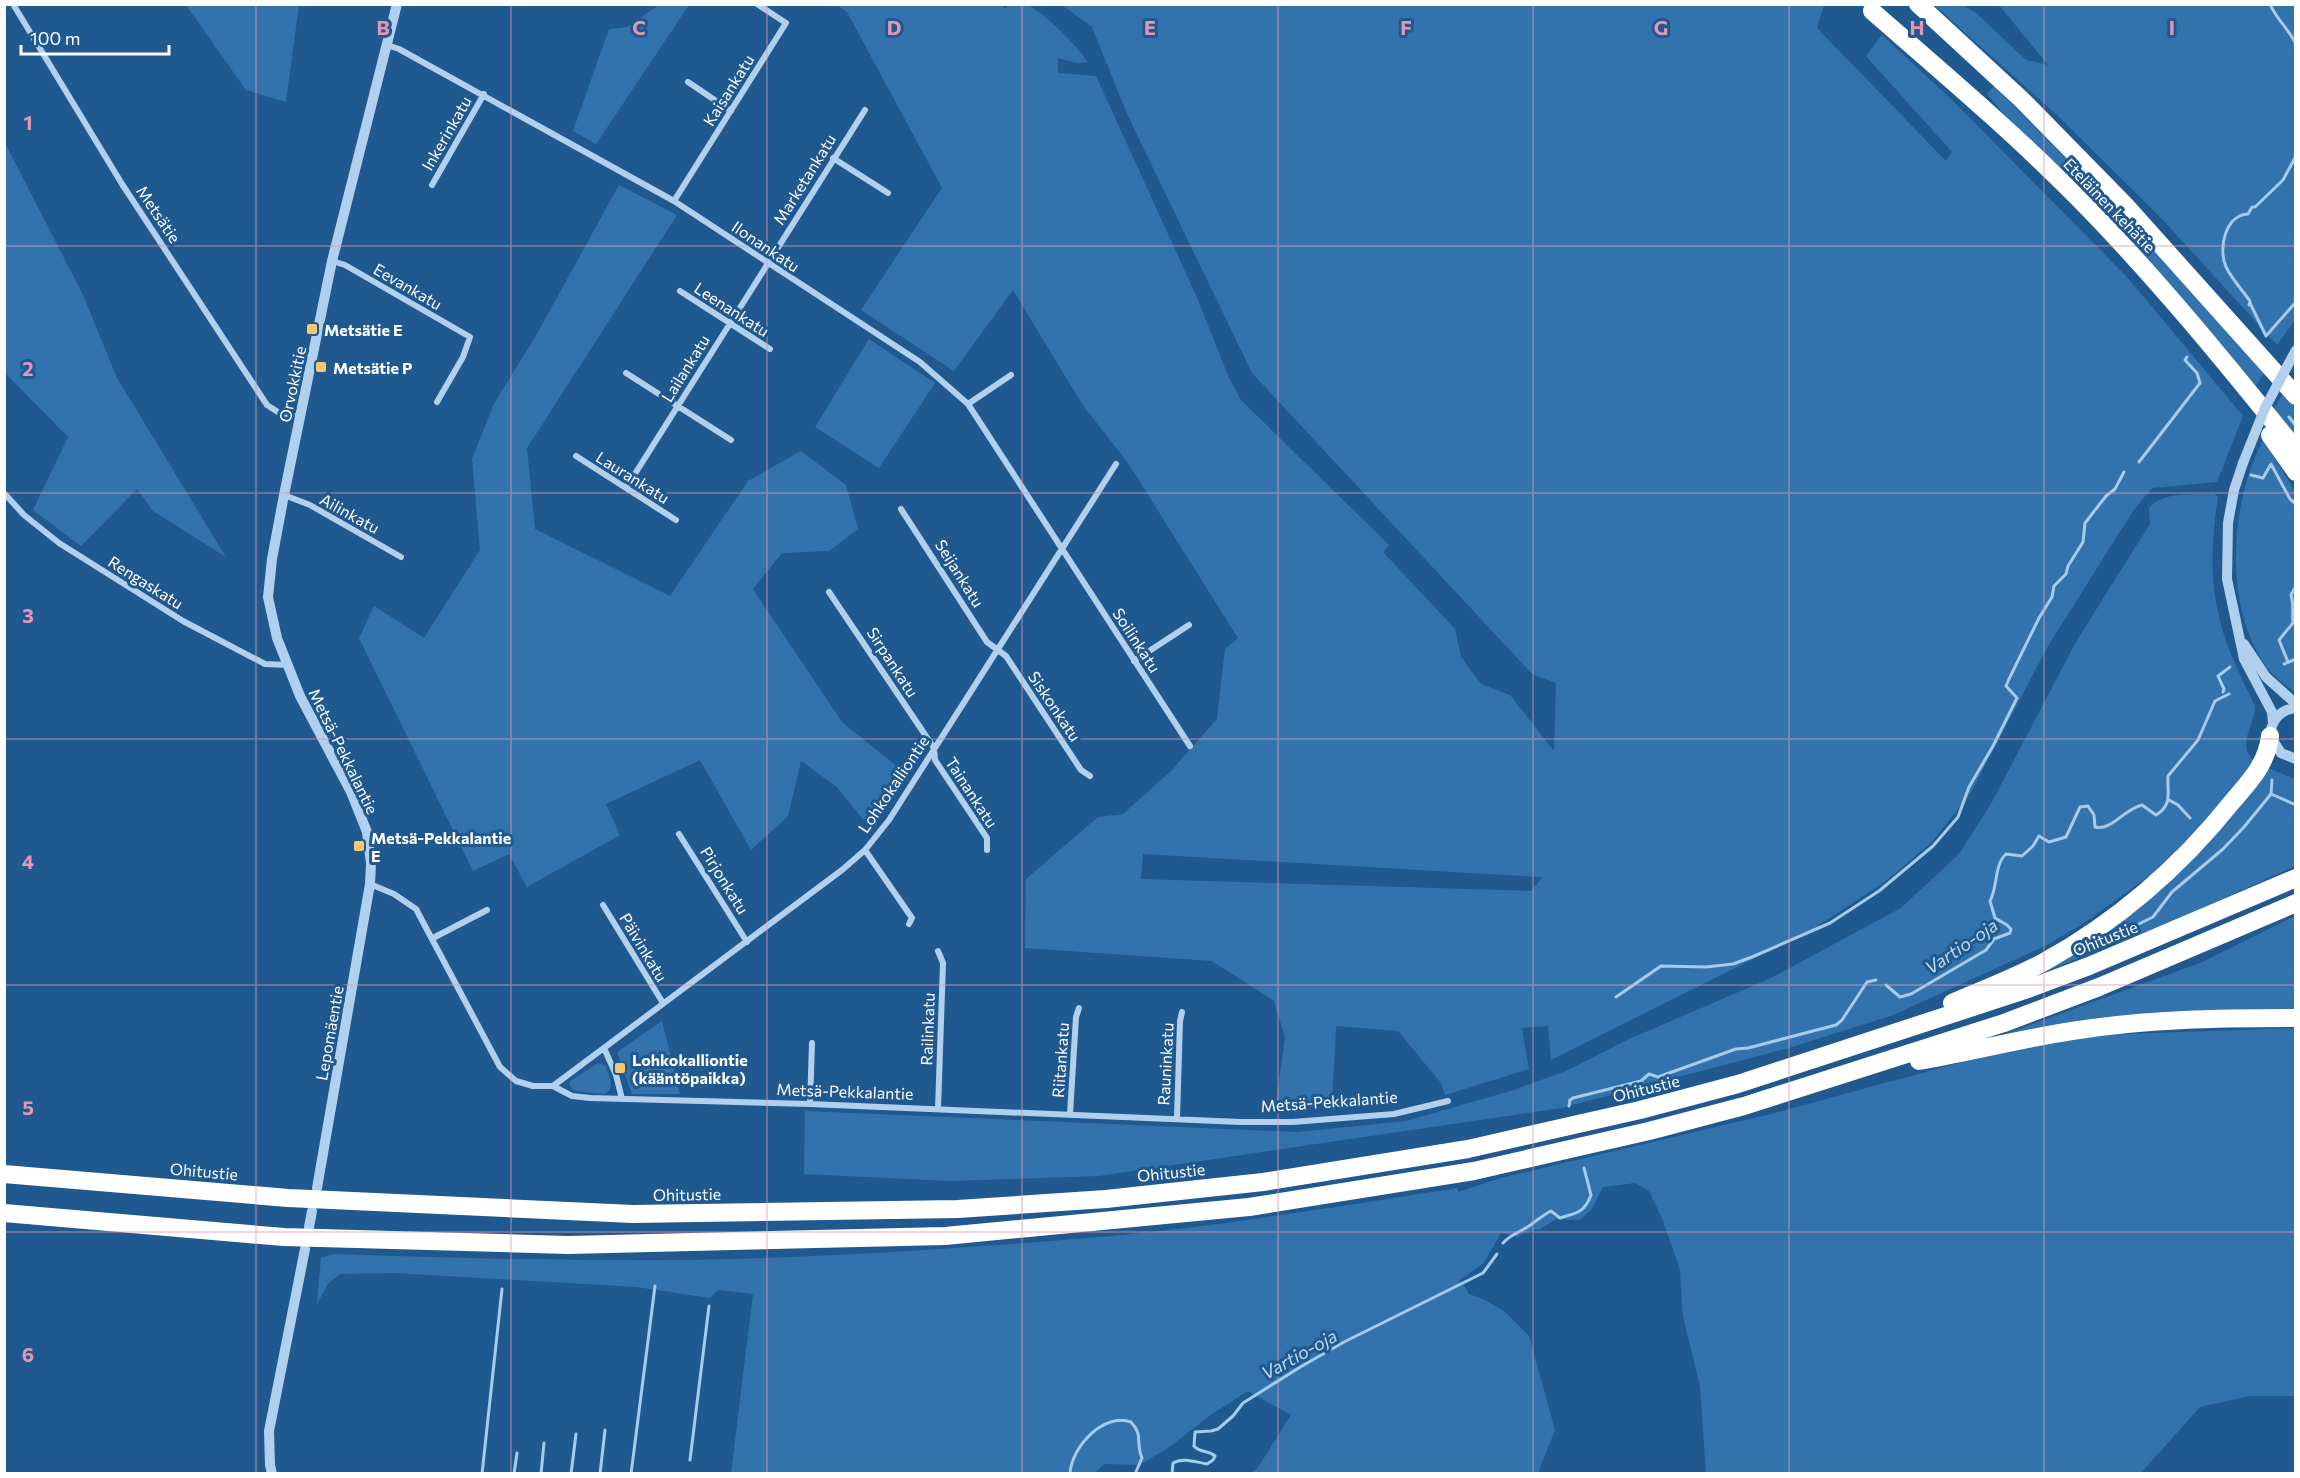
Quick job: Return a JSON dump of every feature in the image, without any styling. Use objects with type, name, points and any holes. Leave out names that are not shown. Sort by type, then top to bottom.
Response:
[{"type":"highway","name":"Eteläinen kehätie","points":[[1918,4],[2073,151],[2183,268],[2295,396]]},
{"type":"highway","name":"Eteläinen kehätie","points":[[1872,11],[2030,151],[2078,198],[2160,286],[2295,450]]},
{"type":"highway","points":[[2183,268],[2295,377]]},
{"type":"highway","points":[[2160,286],[2295,472]]},
{"type":"highway","points":[[1846,1049],[2043,962],[2079,941],[2116,914],[2171,870],[2220,817],[2259,768],[2269,748],[2272,729]]},
{"type":"highway","name":"Ohitustie","points":[[4,1174],[288,1198],[633,1215],[958,1209],[1106,1199],[1263,1182],[1468,1149],[1716,1090],[2025,990],[2089,966],[2295,878]]},
{"type":"highway","points":[[4,1213],[284,1237],[545,1245],[633,1245],[945,1236],[1249,1207],[1393,1186],[1474,1171],[1649,1131],[1744,1106],[1962,1038],[2036,1011],[2099,987],[2295,903]]},
{"type":"highway","points":[[1846,1074],[1965,1053],[2041,1036],[2112,1025],[2210,1019],[2295,1018]]},
{"type":"street","name":"Metsätie","points":[[13,4],[122,184],[267,405],[281,414],[300,417]]},
{"type":"street","name":"Orvokkitie","points":[[288,665],[277,638],[268,597],[272,559],[332,261],[397,4]]},
{"type":"street","name":"Kaisankatu","points":[[674,201],[786,23],[757,4]]},
{"type":"street","name":"Ilonankatu","points":[[387,45],[399,49],[484,94],[674,201],[920,362],[968,404],[1061,549]]},
{"type":"street","points":[[688,82],[731,111]]},
{"type":"street","name":"Inkerinkatu","points":[[432,185],[484,94]]},
{"type":"street","name":"Marketankatu","points":[[767,263],[865,110]]},
{"type":"street","points":[[833,158],[888,193]]},
{"type":"street","name":"Eevankatu","points":[[332,261],[345,265],[470,337],[463,357],[437,402]]},
{"type":"street","name":"Lailankatu","points":[[626,488],[767,263]]},
{"type":"street","name":"Leenankatu","points":[[680,291],[770,349]]},
{"type":"street","points":[[2295,350],[2265,408],[2234,490],[2228,523],[2226,559],[2229,598],[2244,658],[2272,712],[2272,729],[2281,753],[2295,759]]},
{"type":"street","points":[[626,373],[731,440]]},
{"type":"street","points":[[968,404],[1011,375]]},
{"type":"street","name":"Laurankatu","points":[[576,456],[676,520]]},
{"type":"street","name":"Lohkokalliontie","points":[[554,1086],[866,850],[889,820],[1116,464]]},
{"type":"street","name":"Rengaskatu","points":[[4,493],[24,515],[59,543],[183,621],[265,664],[288,665]]},
{"type":"street","name":"Ailinkatu","points":[[284,495],[310,505],[401,557]]},
{"type":"street","name":"Seijankatu","points":[[901,509],[987,642],[999,650]]},
{"type":"street","name":"Soilinkatu","points":[[1061,549],[1190,746]]},
{"type":"street","name":"Sirpankatu","points":[[829,592],[934,748]]},
{"type":"street","points":[[1134,661],[1189,625]]},
{"type":"street","points":[[2240,639],[2266,676],[2295,706],[2282,712],[2272,729]]},
{"type":"street","name":"Siskonkatu","points":[[999,650],[1006,656],[1081,770],[1090,776]]},
{"type":"street","name":"Metsä-Pekkalantie","points":[[288,665],[300,696],[351,792],[367,832],[371,863],[370,884],[394,894],[416,909],[500,1067],[516,1081],[534,1086],[554,1086],[572,1096],[622,1099],[1293,1122],[1394,1114],[1448,1101]]},
{"type":"street","name":"Tainankatu","points":[[934,748],[935,760],[987,838],[987,850]]},
{"type":"street","name":"Pirjonkatu","points":[[679,834],[747,942]]},
{"type":"street","points":[[866,850],[912,918],[909,924]]},
{"type":"street","name":"Lepomäentie","points":[[317,1188],[370,884]]},
{"type":"street","name":"Päivinkatu","points":[[603,905],[663,1003]]},
{"type":"street","points":[[433,938],[487,910]]},
{"type":"street","name":"Railinkatu","points":[[938,951],[943,963],[938,1109]]},
{"type":"street","name":"Riitankatu","points":[[1071,1114],[1076,1017],[1079,1008]]},
{"type":"street","name":"Rauninkatu","points":[[1177,1118],[1182,1012]]},
{"type":"street","points":[[810,1104],[812,1043]]},
{"type":"street","points":[[604,1048],[616,1075],[622,1099]]},
{"type":"street","points":[[309,1227],[312,1211]]},
{"type":"street","points":[[272,1473],[269,1431],[305,1249]]},
{"type":"shaded area","points":[[660,4],[689,5],[596,144],[573,131],[609,29],[627,27]]},
{"type":"shaded area","points":[[1001,4],[1005,9],[1008,5],[1025,4],[1042,14],[1069,39],[1088,62],[1077,63],[1058,58],[1058,73],[1096,76],[1198,300],[1229,378],[1241,400],[1389,545],[1383,552],[1455,629],[1461,657],[1481,684],[1510,695],[1554,751],[1556,683],[1532,674],[1252,373],[1128,116],[1092,27],[1062,5],[1824,5],[1817,28],[1946,161],[1952,152],[1866,56],[1882,35],[1951,99],[2127,277],[2243,416],[2217,482],[2152,488],[2133,511],[2048,646],[1970,794],[1932,842],[1886,881],[1813,929],[1551,1060],[1548,1026],[1522,1028],[1529,1069],[1445,1095],[1441,1083],[1398,1031],[1336,1026],[1332,1103],[1275,1110],[1285,1037],[1274,1001],[1212,961],[1025,948],[1026,879],[1098,817],[1123,814],[1171,771],[1217,719],[1225,649],[1238,638],[1128,463],[1082,404],[1013,290],[954,371],[861,310],[942,188],[847,12],[837,5]],"holes":[[[1143,854],[1541,877],[1531,891],[1141,879]]]},
{"type":"shaded area","points":[[186,5],[299,5],[286,102],[246,90]]},
{"type":"shaded area","points":[[1934,5],[1962,5],[1975,12],[2026,60],[2048,65],[1999,5],[2295,5],[2295,320],[2277,345],[2163,220],[2057,115]]},
{"type":"shaded area","points":[[1994,86],[2122,215],[2264,373],[2256,386],[2171,286],[2013,125],[1987,94]]},
{"type":"shaded area","points":[[5,143],[83,295],[117,378],[226,557],[153,511],[137,489],[81,546],[33,510],[68,437],[5,373]]},
{"type":"shaded area","points":[[619,185],[677,215],[527,448],[535,529],[670,596],[748,481],[801,451],[846,485],[858,529],[829,551],[782,553],[753,589],[842,722],[900,769],[865,822],[837,787],[801,761],[788,816],[751,850],[700,760],[606,804],[620,835],[527,887],[509,854],[473,871],[359,638],[374,606],[424,638],[480,550],[472,459],[494,404],[538,332]]},
{"type":"shaded area","points":[[869,339],[935,383],[879,468],[815,427]]},
{"type":"shaded area","points":[[2283,393],[2295,407],[2295,437],[2274,409]]},
{"type":"shaded area","points":[[2263,440],[2295,491],[2295,692],[2265,665],[2242,613],[2237,583],[2238,523],[2243,493]]},
{"type":"shaded area","points":[[2214,494],[2218,497],[2213,557],[2216,602],[2230,651],[2255,706],[2246,742],[2249,755],[2255,762],[2202,825],[2152,874],[2084,923],[2047,945],[1893,1015],[1789,1048],[1561,1108],[1099,1176],[951,1181],[804,1174],[805,1111],[1297,1132],[1406,1121],[1514,1090],[1566,1071],[1627,1040],[1771,978],[1901,908],[1959,854],[1992,802],[2077,640],[2150,524],[2149,508],[2170,496]]},
{"type":"shaded area","points":[[2268,768],[2295,779],[2295,866],[2178,919],[2024,980],[2058,960]]},
{"type":"shaded area","points":[[2295,916],[2295,1013],[1975,1045],[2200,963]]},
{"type":"shaded area","points":[[662,1021],[680,1094],[632,1094],[617,1052]]},
{"type":"shaded area","points":[[2295,1028],[2295,1396],[2249,1396],[2200,1407],[2141,1473],[1706,1473],[1700,1386],[1683,1317],[1680,1270],[1662,1218],[1649,1191],[1635,1183],[1603,1187],[1591,1210],[1579,1220],[1556,1219],[1540,1229],[1528,1231],[1517,1237],[1501,1233],[1484,1263],[1458,1281],[1469,1294],[1504,1311],[1529,1336],[1555,1430],[1538,1473],[1250,1473],[1257,1469],[1291,1415],[1248,1391],[1212,1414],[1168,1448],[1139,1465],[1104,1464],[1095,1473],[731,1473],[753,1294],[718,1290],[710,1298],[637,1287],[395,1273],[340,1274],[328,1284],[317,1304],[321,1258],[334,1254],[554,1260],[736,1259],[937,1249],[1180,1229],[1458,1188],[1458,1192],[1501,1178],[1771,1114],[1977,1058],[2095,1035]]},
{"type":"shaded area","points":[[598,1063],[606,1066],[611,1085],[605,1094],[575,1091],[570,1086],[569,1082]]},
{"type":"waterway","points":[[2270,4],[2296,44]]},
{"type":"waterway","points":[[2249,305],[2250,301],[2226,267],[2223,251],[2225,234],[2234,220],[2248,214],[2252,207],[2255,207],[2283,180],[2296,156]]},
{"type":"waterway","points":[[2250,303],[2266,336],[2296,302]]},
{"type":"waterway","points":[[2139,462],[2200,383],[2197,373],[2185,360],[2187,357]]},
{"type":"waterway","points":[[2289,417],[2296,426]]},
{"type":"waterway","points":[[2251,475],[2263,478],[2271,464],[2290,499],[2296,504]]},
{"type":"waterway","points":[[1616,997],[1661,966],[1706,967],[1733,964],[1830,923],[1879,891],[1933,846],[1958,817],[1969,787],[2017,698],[2006,686],[2039,618],[2052,597],[2054,586],[2066,574],[2068,566],[2083,542],[2085,523],[2106,496],[2115,489],[2124,472]]},
{"type":"waterway","points":[[2288,662],[2279,640],[2293,623],[2291,595],[2296,586]]},
{"type":"waterway","name":"Vartio-oja","points":[[2284,664],[2296,659]]},
{"type":"waterway","points":[[2223,692],[2224,689],[2218,676],[2230,667]]},
{"type":"waterway","name":"Vartio-oja","points":[[1886,985],[1900,997],[1911,994],[1986,950],[1994,939],[2010,933],[2011,929],[1995,918],[1990,901],[2002,859],[2006,854],[2022,856],[2033,846],[2039,836],[2049,842],[2066,837],[2080,807],[2088,806],[2094,815],[2095,827],[2107,826],[2142,805],[2156,815],[2161,811],[2168,798],[2168,776],[2198,740],[2215,701],[2229,694]]},
{"type":"waterway","points":[[2080,953],[2153,917],[2172,892],[2223,849],[2244,827],[2271,794],[2272,780]]},
{"type":"waterway","points":[[2271,794],[2296,805]]},
{"type":"waterway","points":[[2169,800],[2178,805],[2190,818]]},
{"type":"waterway","name":"Vartio-oja","points":[[1569,1106],[1573,1098],[1641,1081],[1649,1074],[1658,1077],[1736,1049],[1748,1048],[1836,1025],[1842,1020],[1867,982],[1876,980]]},
{"type":"waterway","name":"Vartio-oja","points":[[1503,1243],[1551,1211],[1560,1218],[1575,1214],[1582,1209],[1591,1195],[1584,1168]]},
{"type":"waterway","name":"Vartio-oja","points":[[1172,1474],[1173,1463],[1177,1461],[1189,1460],[1207,1464],[1213,1460],[1215,1456],[1194,1446],[1195,1432],[1218,1429],[1233,1416],[1243,1403],[1302,1366],[1344,1342],[1483,1273],[1497,1254]]},
{"type":"waterway","points":[[631,1474],[655,1286]]},
{"type":"waterway","points":[[482,1474],[502,1289]]},
{"type":"waterway","points":[[690,1460],[709,1306]]},
{"type":"waterway","name":"Vartio-oja","points":[[1070,1474],[1076,1453],[1091,1434],[1110,1422],[1121,1420],[1131,1422],[1137,1431],[1142,1458],[1135,1474]]},
{"type":"waterway","points":[[600,1474],[605,1430]]},
{"type":"waterway","points":[[571,1474],[576,1434]]},
{"type":"waterway","points":[[541,1474],[544,1443]]},
{"type":"waterway","points":[[514,1474],[517,1453]]},
{"type":"place","name":"Metsätie E","points":[[312,329]]},
{"type":"place","name":"Metsätie P","points":[[321,367]]},
{"type":"place","name":"Metsä-Pekkalantie E","points":[[359,846]]},
{"type":"place","name":"Lohkokalliontie (kääntöpaikka)","points":[[620,1068]]}]
